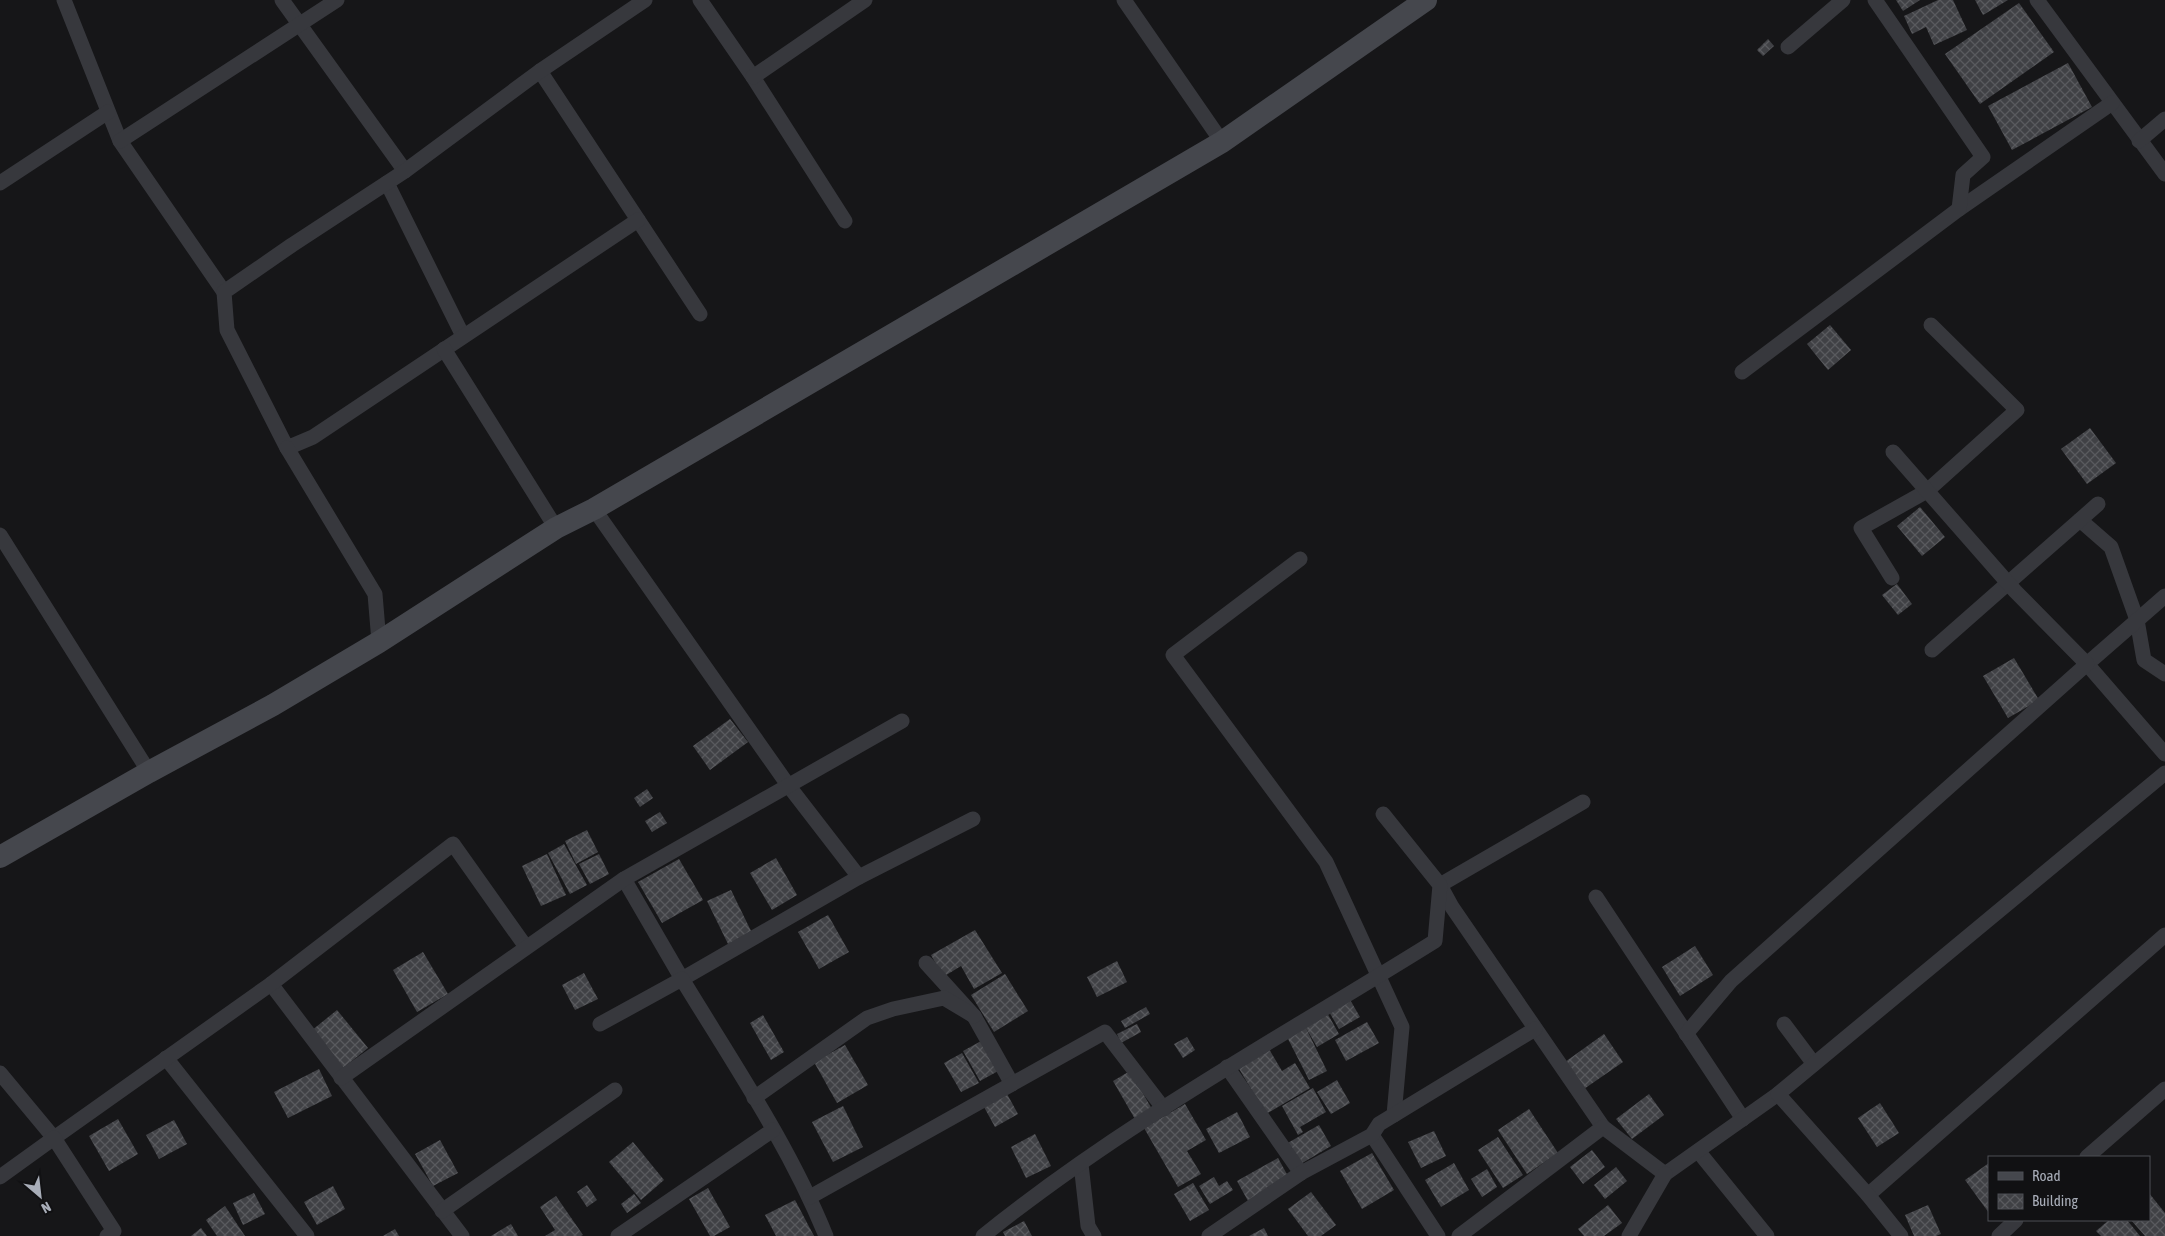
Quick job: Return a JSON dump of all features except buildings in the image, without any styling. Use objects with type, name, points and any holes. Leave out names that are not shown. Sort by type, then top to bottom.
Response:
[{"type":"street","points":[[64,0],[120,141],[224,292],[227,330],[287,448],[375,594],[379,642]]},
{"type":"street","points":[[282,0],[405,172]]},
{"type":"street","points":[[120,141],[337,0]]},
{"type":"street","points":[[224,292],[405,172],[540,71],[645,0]]},
{"type":"street","points":[[700,0],[753,78],[845,221]]},
{"type":"street","points":[[753,78],[866,0]]},
{"type":"street","points":[[1124,0],[1222,142]]},
{"type":"street","points":[[0,858],[149,772],[273,705],[379,642],[556,528],[594,509],[1222,142],[1426,0]]},
{"type":"street","points":[[1788,48],[1843,0]]},
{"type":"street","points":[[1875,0],[1983,157],[1963,175],[1959,209]]},
{"type":"street","points":[[2037,0],[2165,174]]},
{"type":"street","points":[[540,71],[700,314]]},
{"type":"street","points":[[1742,372],[1959,209],[2112,104]]},
{"type":"street","points":[[0,183],[108,112]]},
{"type":"street","points":[[2139,141],[2165,119]]},
{"type":"street","points":[[387,183],[463,336]]},
{"type":"street","points":[[287,448],[313,437],[638,220]]},
{"type":"street","points":[[1892,578],[1861,528],[1927,491],[2017,410],[1931,325]]},
{"type":"street","points":[[444,349],[556,528]]},
{"type":"street","points":[[1893,452],[2008,583],[2087,664],[2165,754]]},
{"type":"street","points":[[1932,650],[2098,504]]},
{"type":"street","points":[[594,509],[788,785],[859,877]]},
{"type":"street","points":[[2080,520],[2111,547],[2137,620],[2144,660],[2165,674]]},
{"type":"street","points":[[0,535],[149,772]]},
{"type":"street","points":[[1300,559],[1173,656],[1326,862],[1402,1027],[1394,1115]]},
{"type":"street","points":[[1686,1034],[1731,981],[2165,596]]},
{"type":"street","points":[[341,1078],[624,879],[902,721]]},
{"type":"street","points":[[1629,1236],[1665,1174],[1778,1094],[2165,773]]},
{"type":"street","points":[[1440,885],[1583,802]]},
{"type":"street","points":[[1383,814],[1440,885],[1452,907],[1604,1127],[1665,1174]]},
{"type":"street","points":[[600,1024],[859,877],[973,819]]},
{"type":"street","points":[[0,1177],[271,984],[453,844],[526,947]]},
{"type":"street","points":[[624,879],[773,1130],[810,1196],[826,1236]]},
{"type":"street","points":[[983,1236],[1031,1197],[1164,1109],[1227,1068],[1436,941],[1440,885]]},
{"type":"street","points":[[1596,897],[1743,1119]]},
{"type":"street","points":[[1868,1196],[2165,935]]},
{"type":"street","points":[[926,962],[974,1016],[1012,1084]]},
{"type":"street","points":[[271,984],[462,1236]]},
{"type":"street","points":[[754,1098],[867,1018],[893,1009],[944,998],[974,1016]]},
{"type":"street","points":[[1784,1024],[1814,1064]]},
{"type":"street","points":[[1209,1236],[1301,1173],[1372,1136],[1379,1124],[1536,1029]]},
{"type":"street","points":[[810,1196],[1105,1032],[1164,1109]]},
{"type":"street","points":[[166,1058],[302,1234]]},
{"type":"street","points":[[1227,1068],[1301,1173]]},
{"type":"street","points":[[0,1073],[54,1138],[113,1234]]},
{"type":"street","points":[[2088,1156],[2165,1089]]},
{"type":"street","points":[[442,1211],[615,1090]]},
{"type":"street","points":[[1778,1094],[1901,1236]]},
{"type":"street","points":[[1459,1236],[1604,1127]]},
{"type":"street","points":[[618,1236],[773,1130]]},
{"type":"street","points":[[1372,1136],[1438,1236]]},
{"type":"street","points":[[1698,1151],[1767,1236]]},
{"type":"street","points":[[1081,1164],[1088,1226],[1094,1236]]},
{"type":"street","points":[[1999,1236],[2015,1221]]}]
